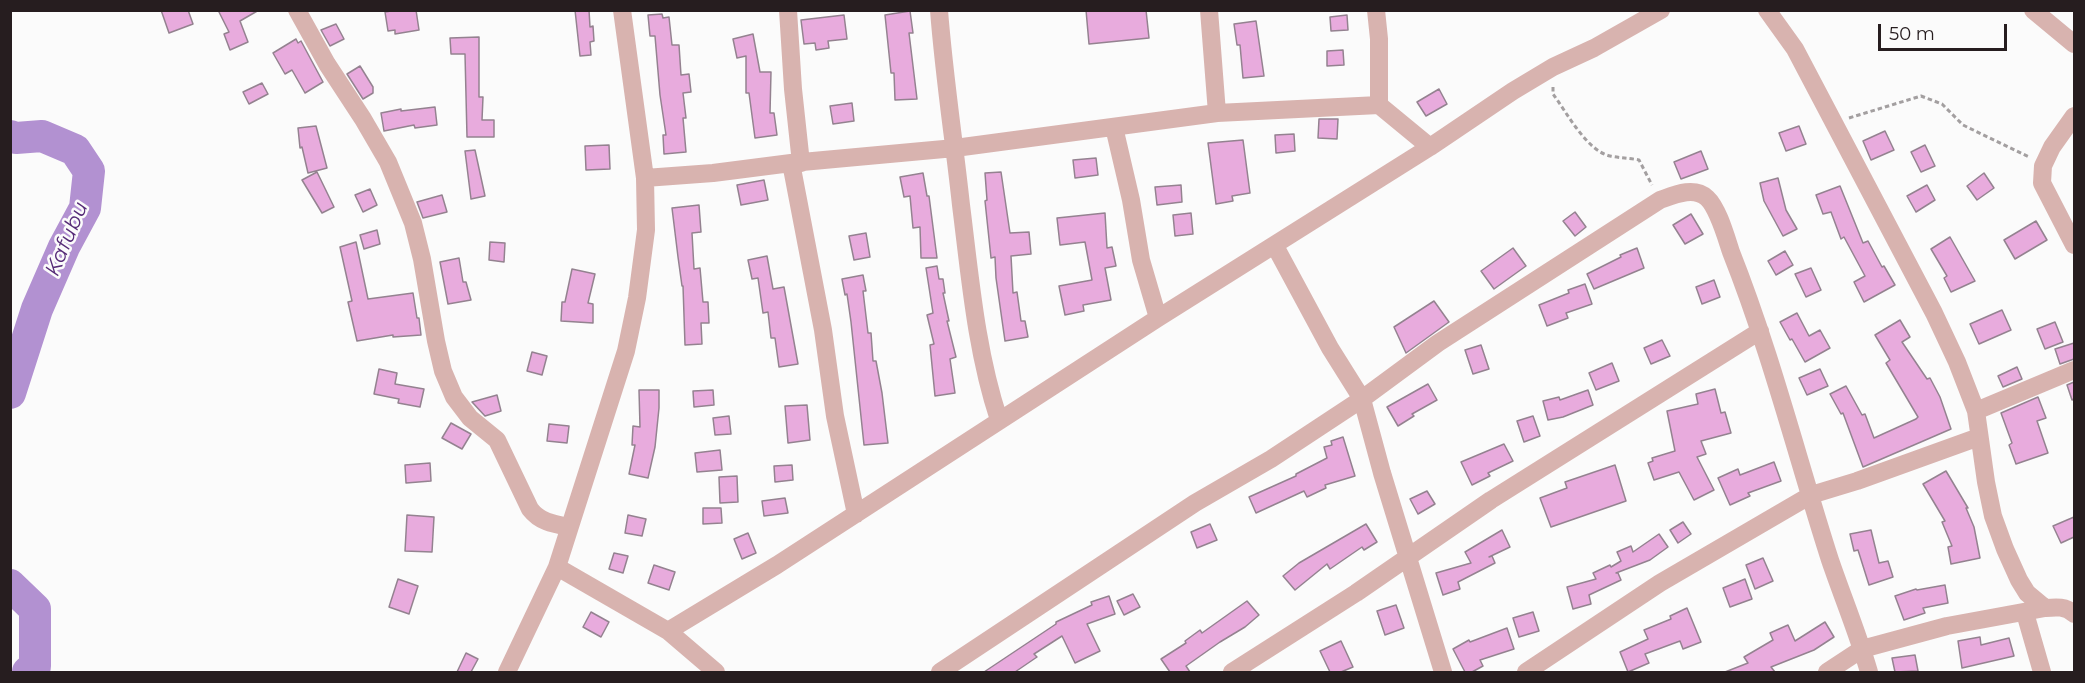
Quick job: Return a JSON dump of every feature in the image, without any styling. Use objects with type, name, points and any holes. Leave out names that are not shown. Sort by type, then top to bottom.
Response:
[{"type":"street","points":[[297,10],[327,64],[388,162],[413,223],[443,371],[454,397],[470,418],[497,440],[536,517],[545,522],[569,527]]},
{"type":"street","points":[[507,672],[557,567],[626,351],[637,298],[646,230],[645,178],[622,10]]},
{"type":"street","points":[[788,10],[796,163],[824,330],[835,416],[856,514]]},
{"type":"street","points":[[939,10],[945,86],[955,148],[971,287],[990,393],[999,420]]},
{"type":"street","points":[[1209,10],[1217,113]]},
{"type":"street","points":[[1376,10],[1379,39],[1379,105]]},
{"type":"street","points":[[668,631],[777,566],[999,420],[1430,147],[1513,91],[1553,67],[1594,48],[1661,10]]},
{"type":"street","points":[[1767,10],[1795,49],[1934,313],[1957,362],[1976,411],[1993,516],[2005,549],[2023,586],[2045,608]]},
{"type":"street","points":[[2033,10],[2074,44]]},
{"type":"street","points":[[645,178],[955,148],[1217,113],[1379,105],[1430,147]]},
{"type":"street","points":[[2074,116],[2052,147],[2043,166],[2042,183],[2074,245]]},
{"type":"street","points":[[1114,127],[1131,200],[1141,260],[1158,318]]},
{"type":"street","points":[[940,672],[1195,503],[1271,459],[1362,399],[1438,343],[1660,200],[1685,192],[1698,192],[1708,198],[1715,210],[1737,267],[1760,331],[1830,561],[1869,672]]},
{"type":"street","points":[[1275,246],[1330,348],[1362,399],[1382,473],[1443,672]]},
{"type":"street","points":[[1232,672],[1356,593],[1491,500],[1760,331]]},
{"type":"street","points":[[1976,411],[2074,370]]},
{"type":"street","points":[[1526,672],[1660,583],[1811,495],[1979,437]]},
{"type":"street","points":[[557,567],[668,631],[716,672]]},
{"type":"street","points":[[1827,672],[1862,649],[1947,626],[2045,608],[2061,607],[2074,614]]},
{"type":"street","points":[[2025,613],[2042,672]]},
{"type":"path","points":[[1553,67],[1553,94],[1588,143],[1609,156],[1639,160],[1660,200]]},
{"type":"path","points":[[1833,122],[1922,96],[1942,104],[1963,124],[2043,166]]},
{"type":"building","points":[[161,10],[188,10],[193,24],[169,33]]},
{"type":"building","points":[[218,10],[259,10],[240,21],[248,42],[230,50],[224,34],[229,32]]},
{"type":"building","points":[[416,10],[419,30],[395,34],[395,30],[388,31],[385,12]]},
{"type":"building","points":[[575,10],[589,10],[594,41],[590,42],[591,55],[580,56]]},
{"type":"building","points":[[1086,10],[1146,10],[1149,38],[1089,44]]},
{"type":"building","points":[[910,11],[913,33],[909,33],[917,99],[895,100],[894,73],[891,73],[885,15]]},
{"type":"building","points":[[662,14],[663,18],[669,17],[672,45],[679,45],[681,75],[689,74],[691,92],[683,93],[686,152],[664,154],[663,135],[666,135],[655,36],[650,36],[648,15]]},
{"type":"building","points":[[844,15],[847,39],[828,41],[829,48],[816,50],[815,43],[804,44],[801,20]]},
{"type":"building","points":[[1347,15],[1348,30],[1331,31],[1330,17]]},
{"type":"building","points":[[1256,21],[1264,76],[1243,78],[1240,45],[1237,45],[1234,24]]},
{"type":"building","points":[[336,24],[344,39],[330,46],[321,30]]},
{"type":"building","points":[[753,34],[760,72],[771,72],[770,113],[774,113],[777,135],[755,138],[749,93],[746,93],[746,56],[737,58],[733,39]]},
{"type":"building","points":[[479,37],[479,97],[483,97],[482,120],[494,120],[494,137],[467,137],[465,54],[451,54],[450,38]]},
{"type":"building","points":[[296,39],[298,43],[301,41],[323,82],[305,93],[292,70],[285,74],[273,53]]},
{"type":"building","points":[[1343,50],[1344,65],[1327,66],[1327,51]]},
{"type":"building","points":[[360,66],[373,87],[373,93],[363,99],[347,74]]},
{"type":"building","points":[[262,83],[268,94],[249,104],[243,92]]},
{"type":"building","points":[[1439,89],[1447,104],[1426,116],[1417,102]]},
{"type":"building","points":[[852,103],[854,121],[833,124],[830,106]]},
{"type":"building","points":[[435,107],[437,125],[415,128],[414,125],[384,131],[381,113]]},
{"type":"building","points":[[1319,119],[1338,119],[1337,139],[1318,138]]},
{"type":"building","points":[[316,126],[327,168],[308,173],[302,147],[300,148],[298,128]]},
{"type":"building","points":[[1799,126],[1806,144],[1786,151],[1779,133]]},
{"type":"building","points":[[1885,131],[1894,150],[1871,160],[1863,141]]},
{"type":"building","points":[[1294,134],[1295,151],[1276,153],[1275,135]]},
{"type":"building","points":[[1243,140],[1250,193],[1232,196],[1233,201],[1216,204],[1208,143]]},
{"type":"building","points":[[609,145],[610,169],[586,170],[585,146]]},
{"type":"building","points":[[1925,145],[1935,166],[1921,172],[1911,152]]},
{"type":"building","points":[[475,150],[485,196],[471,199],[465,151]]},
{"type":"building","points":[[1701,151],[1708,169],[1681,179],[1674,162]]},
{"type":"building","points":[[1096,158],[1098,175],[1075,178],[1073,160]]},
{"type":"building","points":[[317,172],[334,207],[322,213],[302,180]]},
{"type":"building","points":[[1001,172],[1010,233],[1029,232],[1031,254],[1011,256],[1013,293],[1017,292],[1021,321],[1025,321],[1028,337],[1005,341],[995,257],[991,258],[985,201],[987,200],[985,173]]},
{"type":"building","points":[[923,173],[927,196],[929,196],[937,258],[921,258],[920,227],[913,228],[910,196],[904,197],[900,177]]},
{"type":"building","points":[[1984,173],[1994,188],[1977,200],[1967,186]]},
{"type":"building","points":[[1778,178],[1786,210],[1797,229],[1783,236],[1764,201],[1760,183]]},
{"type":"building","points":[[764,180],[768,200],[741,205],[737,185]]},
{"type":"building","points":[[1181,185],[1182,202],[1157,205],[1155,187]]},
{"type":"building","points":[[1927,185],[1935,200],[1916,212],[1907,196]]},
{"type":"building","points":[[1840,186],[1863,243],[1868,241],[1895,285],[1864,302],[1854,282],[1865,276],[1844,237],[1841,239],[1831,212],[1823,214],[1816,195]]},
{"type":"building","points":[[370,189],[377,205],[363,212],[355,195]]},
{"type":"building","points":[[442,195],[447,212],[423,218],[417,202]]},
{"type":"building","points":[[699,205],[701,232],[692,233],[694,269],[700,268],[703,302],[708,302],[709,323],[701,323],[702,344],[685,345],[683,286],[672,208]]},
{"type":"building","points":[[1575,212],[1586,227],[1575,236],[1563,221]]},
{"type":"building","points":[[1105,213],[1107,248],[1112,247],[1116,266],[1105,268],[1111,300],[1083,305],[1084,311],[1065,315],[1059,286],[1092,280],[1085,242],[1060,245],[1057,218]]},
{"type":"building","points":[[1191,213],[1193,234],[1175,236],[1173,215]]},
{"type":"building","points":[[1691,214],[1703,234],[1685,244],[1673,225]]},
{"type":"building","points":[[2036,221],[2047,240],[2015,259],[2004,240]]},
{"type":"building","points":[[377,230],[380,244],[364,249],[360,235]]},
{"type":"building","points":[[866,233],[870,257],[854,260],[849,236]]},
{"type":"building","points":[[1950,237],[1975,281],[1951,292],[1944,278],[1947,276],[1931,249]]},
{"type":"building","points":[[356,242],[368,299],[413,293],[421,335],[393,337],[393,335],[357,341],[348,302],[352,301],[340,247]]},
{"type":"building","points":[[490,242],[505,243],[504,262],[489,260]]},
{"type":"building","points":[[1513,248],[1526,266],[1494,289],[1481,271]]},
{"type":"building","points":[[1637,248],[1644,268],[1594,289],[1587,274]]},
{"type":"building","points":[[1785,251],[1793,265],[1776,275],[1768,261]]},
{"type":"building","points":[[767,256],[773,289],[784,287],[798,364],[779,367],[775,338],[771,338],[768,312],[763,313],[758,278],[752,279],[748,260]]},
{"type":"building","points":[[459,258],[463,282],[466,282],[471,300],[448,304],[440,262]]},
{"type":"building","points":[[937,266],[939,279],[943,279],[945,293],[943,293],[949,321],[947,321],[956,357],[950,359],[955,393],[935,396],[930,345],[934,344],[927,315],[933,313],[926,268]]},
{"type":"building","points":[[1811,268],[1821,290],[1806,297],[1795,274]]},
{"type":"building","points":[[572,269],[595,274],[588,303],[593,304],[593,323],[561,321],[562,302],[565,302]]},
{"type":"building","points":[[863,275],[868,333],[871,333],[873,361],[876,361],[882,393],[888,443],[864,445],[851,322],[847,294],[845,295],[842,279]]},
{"type":"building","points":[[1714,280],[1720,297],[1702,304],[1696,287]]},
{"type":"building","points":[[1585,284],[1592,304],[1566,313],[1568,318],[1547,326],[1539,305]]},
{"type":"building","points":[[1434,301],[1449,322],[1406,353],[1394,327]]},
{"type":"building","points":[[2002,310],[2011,330],[1979,344],[1970,324]]},
{"type":"building","points":[[1797,313],[1809,336],[1820,330],[1830,348],[1805,362],[1780,322]]},
{"type":"building","points":[[1900,320],[1910,337],[1902,342],[1927,379],[1930,378],[1940,397],[1951,429],[1863,467],[1843,413],[1841,414],[1830,394],[1846,386],[1862,415],[1865,414],[1874,438],[1918,417],[1886,363],[1890,360],[1875,335]]},
{"type":"building","points":[[2055,322],[2063,342],[2045,349],[2037,329]]},
{"type":"building","points":[[1662,340],[1670,356],[1651,364],[1644,348]]},
{"type":"building","points":[[2074,343],[2074,359],[2060,364],[2055,349]]},
{"type":"building","points":[[1481,345],[1489,369],[1473,374],[1465,350]]},
{"type":"building","points":[[532,352],[547,356],[542,375],[527,371]]},
{"type":"building","points":[[1612,363],[1619,381],[1596,390],[1589,373]]},
{"type":"building","points":[[2017,367],[2022,379],[2003,387],[1998,376]]},
{"type":"building","points":[[379,369],[397,373],[395,384],[424,389],[420,407],[398,403],[399,399],[374,394]]},
{"type":"building","points":[[1820,369],[1828,386],[1807,395],[1799,378]]},
{"type":"building","points":[[2074,382],[2074,399],[2072,400],[2067,385]]},
{"type":"building","points":[[1428,384],[1437,400],[1412,414],[1414,416],[1398,426],[1387,407]]},
{"type":"building","points":[[1715,389],[1721,413],[1725,412],[1731,433],[1701,441],[1706,454],[1697,457],[1714,490],[1694,500],[1679,472],[1654,480],[1648,463],[1653,461],[1652,458],[1675,451],[1667,411],[1698,404],[1696,394]]},
{"type":"building","points":[[639,390],[659,390],[655,447],[648,478],[629,474],[635,445],[632,445],[633,426],[640,427]]},
{"type":"building","points":[[713,390],[714,405],[694,407],[693,391]]},
{"type":"building","points":[[1588,390],[1593,405],[1563,417],[1548,420],[1543,401],[1559,397],[1560,400]]},
{"type":"building","points":[[497,395],[501,411],[485,416],[472,402]]},
{"type":"building","points":[[2038,397],[2046,418],[2037,421],[2048,453],[2016,464],[2009,445],[2012,443],[2001,413]]},
{"type":"building","points":[[807,405],[810,440],[788,443],[785,406]]},
{"type":"building","points":[[729,416],[731,434],[715,435],[713,418]]},
{"type":"building","points":[[1533,416],[1540,436],[1524,442],[1517,421]]},
{"type":"building","points":[[451,423],[471,434],[462,449],[442,438]]},
{"type":"building","points":[[549,424],[569,426],[567,443],[547,441]]},
{"type":"building","points":[[1343,437],[1355,476],[1325,485],[1326,488],[1307,497],[1304,491],[1256,513],[1249,497],[1296,476],[1327,458],[1324,447],[1332,445],[1331,441]]},
{"type":"building","points":[[1504,444],[1513,461],[1488,473],[1490,476],[1472,485],[1461,462]]},
{"type":"building","points":[[720,450],[722,470],[697,472],[695,453]]},
{"type":"building","points":[[1774,462],[1781,481],[1748,493],[1750,496],[1730,505],[1718,478],[1738,469],[1740,475]]},
{"type":"building","points":[[430,463],[431,481],[406,483],[405,465]]},
{"type":"building","points":[[792,465],[793,480],[775,482],[774,466]]},
{"type":"building","points":[[1615,465],[1626,501],[1551,527],[1540,498],[1567,488],[1565,482]]},
{"type":"building","points":[[1946,471],[1968,508],[1966,508],[1974,527],[1980,558],[1951,564],[1948,547],[1952,546],[1942,522],[1945,521],[1923,484]]},
{"type":"building","points":[[737,476],[738,502],[720,503],[719,477]]},
{"type":"building","points":[[1427,491],[1435,504],[1418,514],[1410,499]]},
{"type":"building","points":[[785,498],[788,513],[764,516],[762,501]]},
{"type":"building","points":[[703,508],[721,508],[722,523],[703,524]]},
{"type":"building","points":[[407,515],[434,517],[432,552],[405,551]]},
{"type":"building","points":[[628,515],[646,519],[642,536],[625,533]]},
{"type":"building","points":[[2074,517],[2074,537],[2061,543],[2053,526]]},
{"type":"building","points":[[1683,522],[1691,534],[1678,543],[1670,530]]},
{"type":"building","points":[[1210,524],[1217,540],[1197,548],[1191,532]]},
{"type":"building","points":[[1366,524],[1377,542],[1364,550],[1362,547],[1330,569],[1327,564],[1295,590],[1283,576],[1299,563]]},
{"type":"building","points":[[1502,530],[1510,547],[1489,557],[1492,556],[1495,563],[1458,582],[1460,589],[1443,595],[1436,573],[1471,563],[1465,552]]},
{"type":"building","points":[[1871,530],[1879,563],[1888,561],[1893,577],[1869,585],[1858,550],[1854,551],[1850,534]]},
{"type":"building","points":[[748,533],[756,553],[742,559],[734,539]]},
{"type":"building","points":[[1659,534],[1668,547],[1650,560],[1616,573],[1621,580],[1589,595],[1591,604],[1573,609],[1567,587],[1596,579],[1593,573],[1621,561],[1617,552],[1631,546],[1633,552]]},
{"type":"building","points":[[614,553],[628,556],[623,573],[609,569]]},
{"type":"building","points":[[1763,558],[1773,581],[1755,589],[1746,565]]},
{"type":"building","points":[[654,565],[675,572],[669,590],[648,583]]},
{"type":"building","points":[[398,579],[418,586],[409,614],[389,607]]},
{"type":"building","points":[[1745,579],[1752,599],[1730,607],[1723,588]]},
{"type":"building","points":[[1945,585],[1948,603],[1923,608],[1925,613],[1904,620],[1895,596],[1916,589]]},
{"type":"building","points":[[1133,594],[1140,607],[1124,615],[1117,601]]},
{"type":"building","points":[[1109,596],[1115,614],[1087,624],[1100,651],[1075,663],[1062,636],[1034,654],[1037,657],[1015,672],[984,672],[1056,622],[1092,605],[1091,602]]},
{"type":"building","points":[[1247,601],[1259,615],[1245,627],[1186,666],[1190,672],[1170,672],[1161,659],[1186,643],[1185,641],[1200,630],[1202,633]]},
{"type":"building","points":[[1396,605],[1404,628],[1385,635],[1377,611]]},
{"type":"building","points":[[1687,608],[1701,642],[1683,649],[1680,641],[1645,654],[1649,663],[1628,672],[1620,652],[1648,639],[1644,630],[1671,619],[1670,616]]},
{"type":"building","points":[[591,612],[609,622],[601,637],[583,627]]},
{"type":"building","points":[[1533,612],[1539,631],[1519,637],[1513,618]]},
{"type":"building","points":[[1825,622],[1834,637],[1814,650],[1771,667],[1775,672],[1725,672],[1748,663],[1744,657],[1773,640],[1770,633],[1788,625],[1795,641]]},
{"type":"building","points":[[1507,628],[1514,649],[1480,660],[1483,666],[1472,672],[1465,672],[1453,649],[1469,640],[1470,642]]},
{"type":"building","points":[[1980,637],[1981,645],[2009,638],[2014,656],[1962,668],[1958,641]]},
{"type":"building","points":[[1341,641],[1353,667],[1341,672],[1330,672],[1320,651]]},
{"type":"building","points":[[466,653],[478,659],[471,672],[457,672]]},
{"type":"building","points":[[1915,655],[1918,671],[1895,672],[1892,658]]},
{"type":"waterway","name":"Kafubu","points":[[10,136],[16,138],[42,136],[75,150],[89,171],[85,208],[64,247],[37,309],[10,393]]},
{"type":"waterway","name":"Kafubu","points":[[10,585],[35,609],[35,666],[28,672]]},
{"type":"waterway","points":[[35,666],[44,672]]}]
